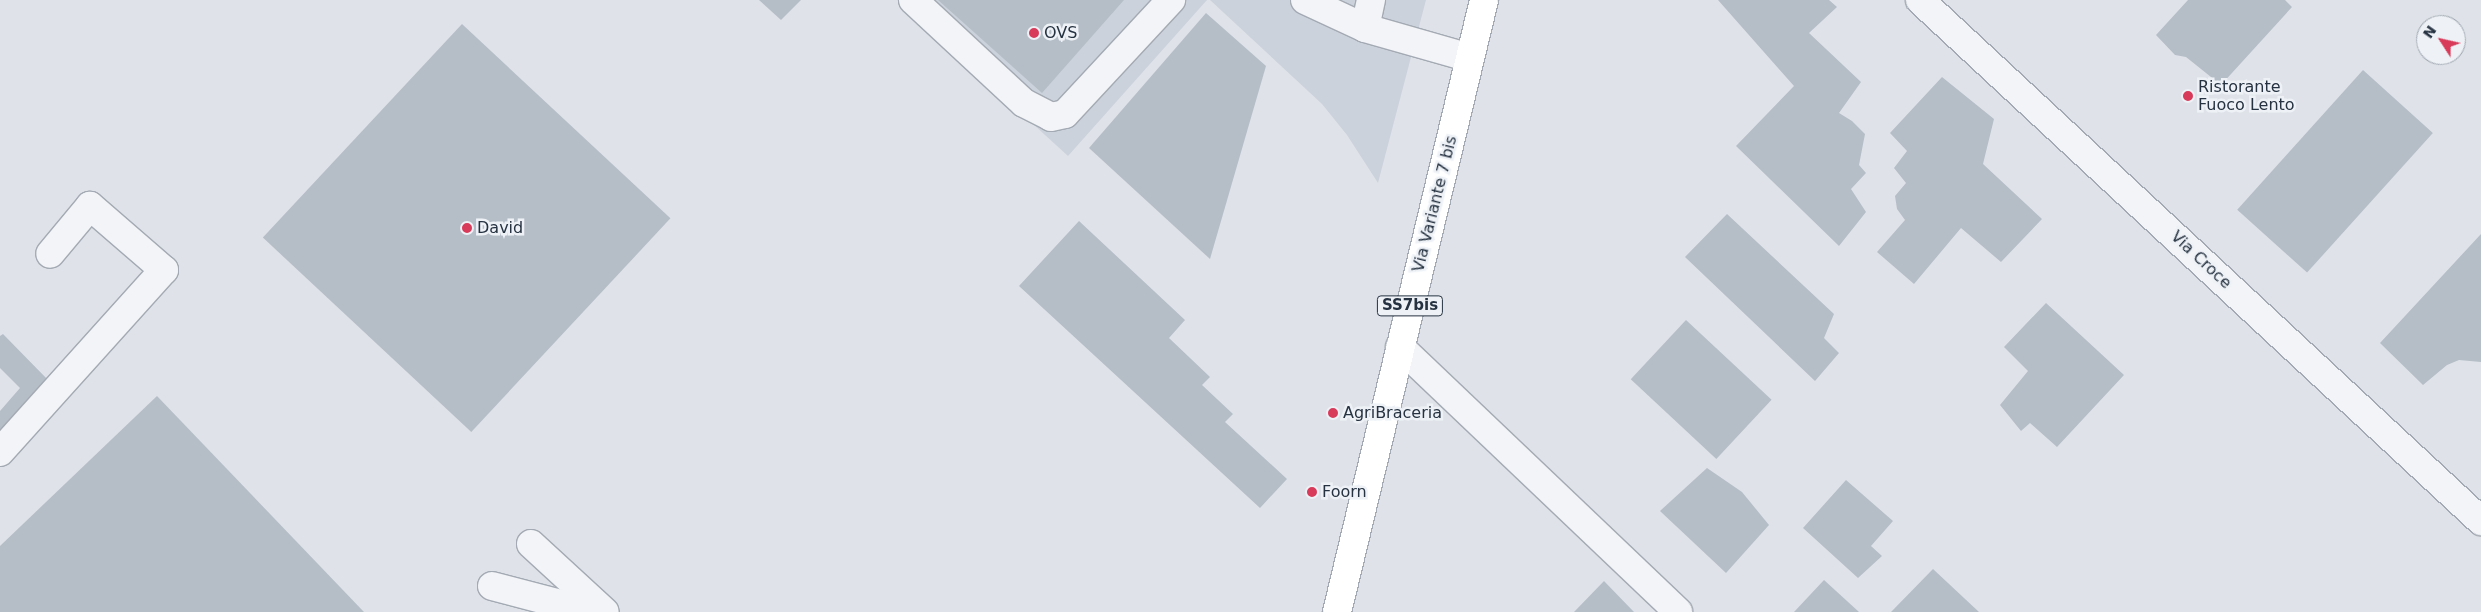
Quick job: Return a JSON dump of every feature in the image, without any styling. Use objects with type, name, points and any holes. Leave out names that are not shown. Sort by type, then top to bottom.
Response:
[{"type":"main road","name":"Via Variante 7 bis","points":[[1337,612],[1484,0]]},
{"type":"street","points":[[913,0],[1024,104],[1051,116],[1065,114],[1171,0]]},
{"type":"street","points":[[1305,0],[1365,28],[1470,58]]},
{"type":"street","points":[[1365,28],[1371,0]]},
{"type":"street","name":"Via Croce","points":[[1934,4],[2481,521]]},
{"type":"street","points":[[0,452],[164,270],[90,206],[50,254]]},
{"type":"street","points":[[1400,347],[1678,612]]},
{"type":"street","points":[[531,544],[605,612]]},
{"type":"street","points":[[492,586],[591,612]]},
{"type":"shaded area","points":[[897,0],[1207,0],[1068,156]]},
{"type":"shaded area","points":[[1210,0],[1426,0],[1378,183],[1347,135],[1322,104]]},
{"type":"building","points":[[759,0],[801,0],[781,20]]},
{"type":"building","points":[[938,0],[1124,0],[1042,93]]},
{"type":"building","points":[[1718,0],[1829,0],[1837,7],[1809,33],[1861,82],[1839,113],[1852,121],[1865,134],[1859,165],[1866,173],[1851,189],[1866,212],[1839,246],[1736,146],[1794,86]]},
{"type":"building","points":[[2188,0],[2285,0],[2292,7],[2221,85],[2186,57],[2175,55],[2156,35]]},
{"type":"building","points":[[1206,13],[1266,66],[1210,259],[1089,148]]},
{"type":"building","name":"David","points":[[462,24],[670,218],[471,432],[263,238]]},
{"type":"building","points":[[2363,70],[2433,133],[2307,273],[2237,210]]},
{"type":"building","points":[[1942,77],[1994,119],[1983,164],[2042,219],[2001,262],[1961,228],[1914,284],[1877,252],[1905,220],[1897,209],[1895,196],[1906,183],[1894,168],[1907,151],[1890,133]]},
{"type":"building","points":[[1727,214],[1834,314],[1824,338],[1839,353],[1815,381],[1685,257]]},
{"type":"building","points":[[1079,221],[1185,320],[1169,338],[1210,377],[1202,385],[1233,414],[1225,422],[1287,479],[1260,508],[1019,286]]},
{"type":"building","points":[[2481,234],[2481,362],[2459,360],[2447,365],[2423,385],[2380,343]]},
{"type":"building","points":[[2046,303],[2124,375],[2057,447],[2030,423],[2021,431],[2000,405],[2028,371],[2004,347]]},
{"type":"building","points":[[1686,320],[1772,400],[1716,459],[1631,379]]},
{"type":"building","points":[[3,334],[49,381],[0,436],[0,411],[20,388],[0,368],[0,336]]},
{"type":"building","points":[[157,396],[364,612],[0,612],[0,546]]},
{"type":"building","points":[[1707,468],[1742,492],[1769,525],[1726,573],[1660,511]]},
{"type":"building","points":[[1846,480],[1893,521],[1871,546],[1882,556],[1858,578],[1803,528]]},
{"type":"building","points":[[1933,569],[1979,612],[1891,612]]},
{"type":"building","points":[[1824,580],[1859,612],[1794,612]]},
{"type":"building","points":[[1604,581],[1634,612],[1574,612]]},
{"type":"place","name":"OVS","points":[[1034,33]]},
{"type":"place","name":"Ristorante Fuoco Lento","points":[[2188,96]]},
{"type":"place","name":"David","points":[[467,228]]},
{"type":"place","name":"AgriBraceria","points":[[1333,413]]},
{"type":"place","name":"Foorn","points":[[1312,492]]}]
